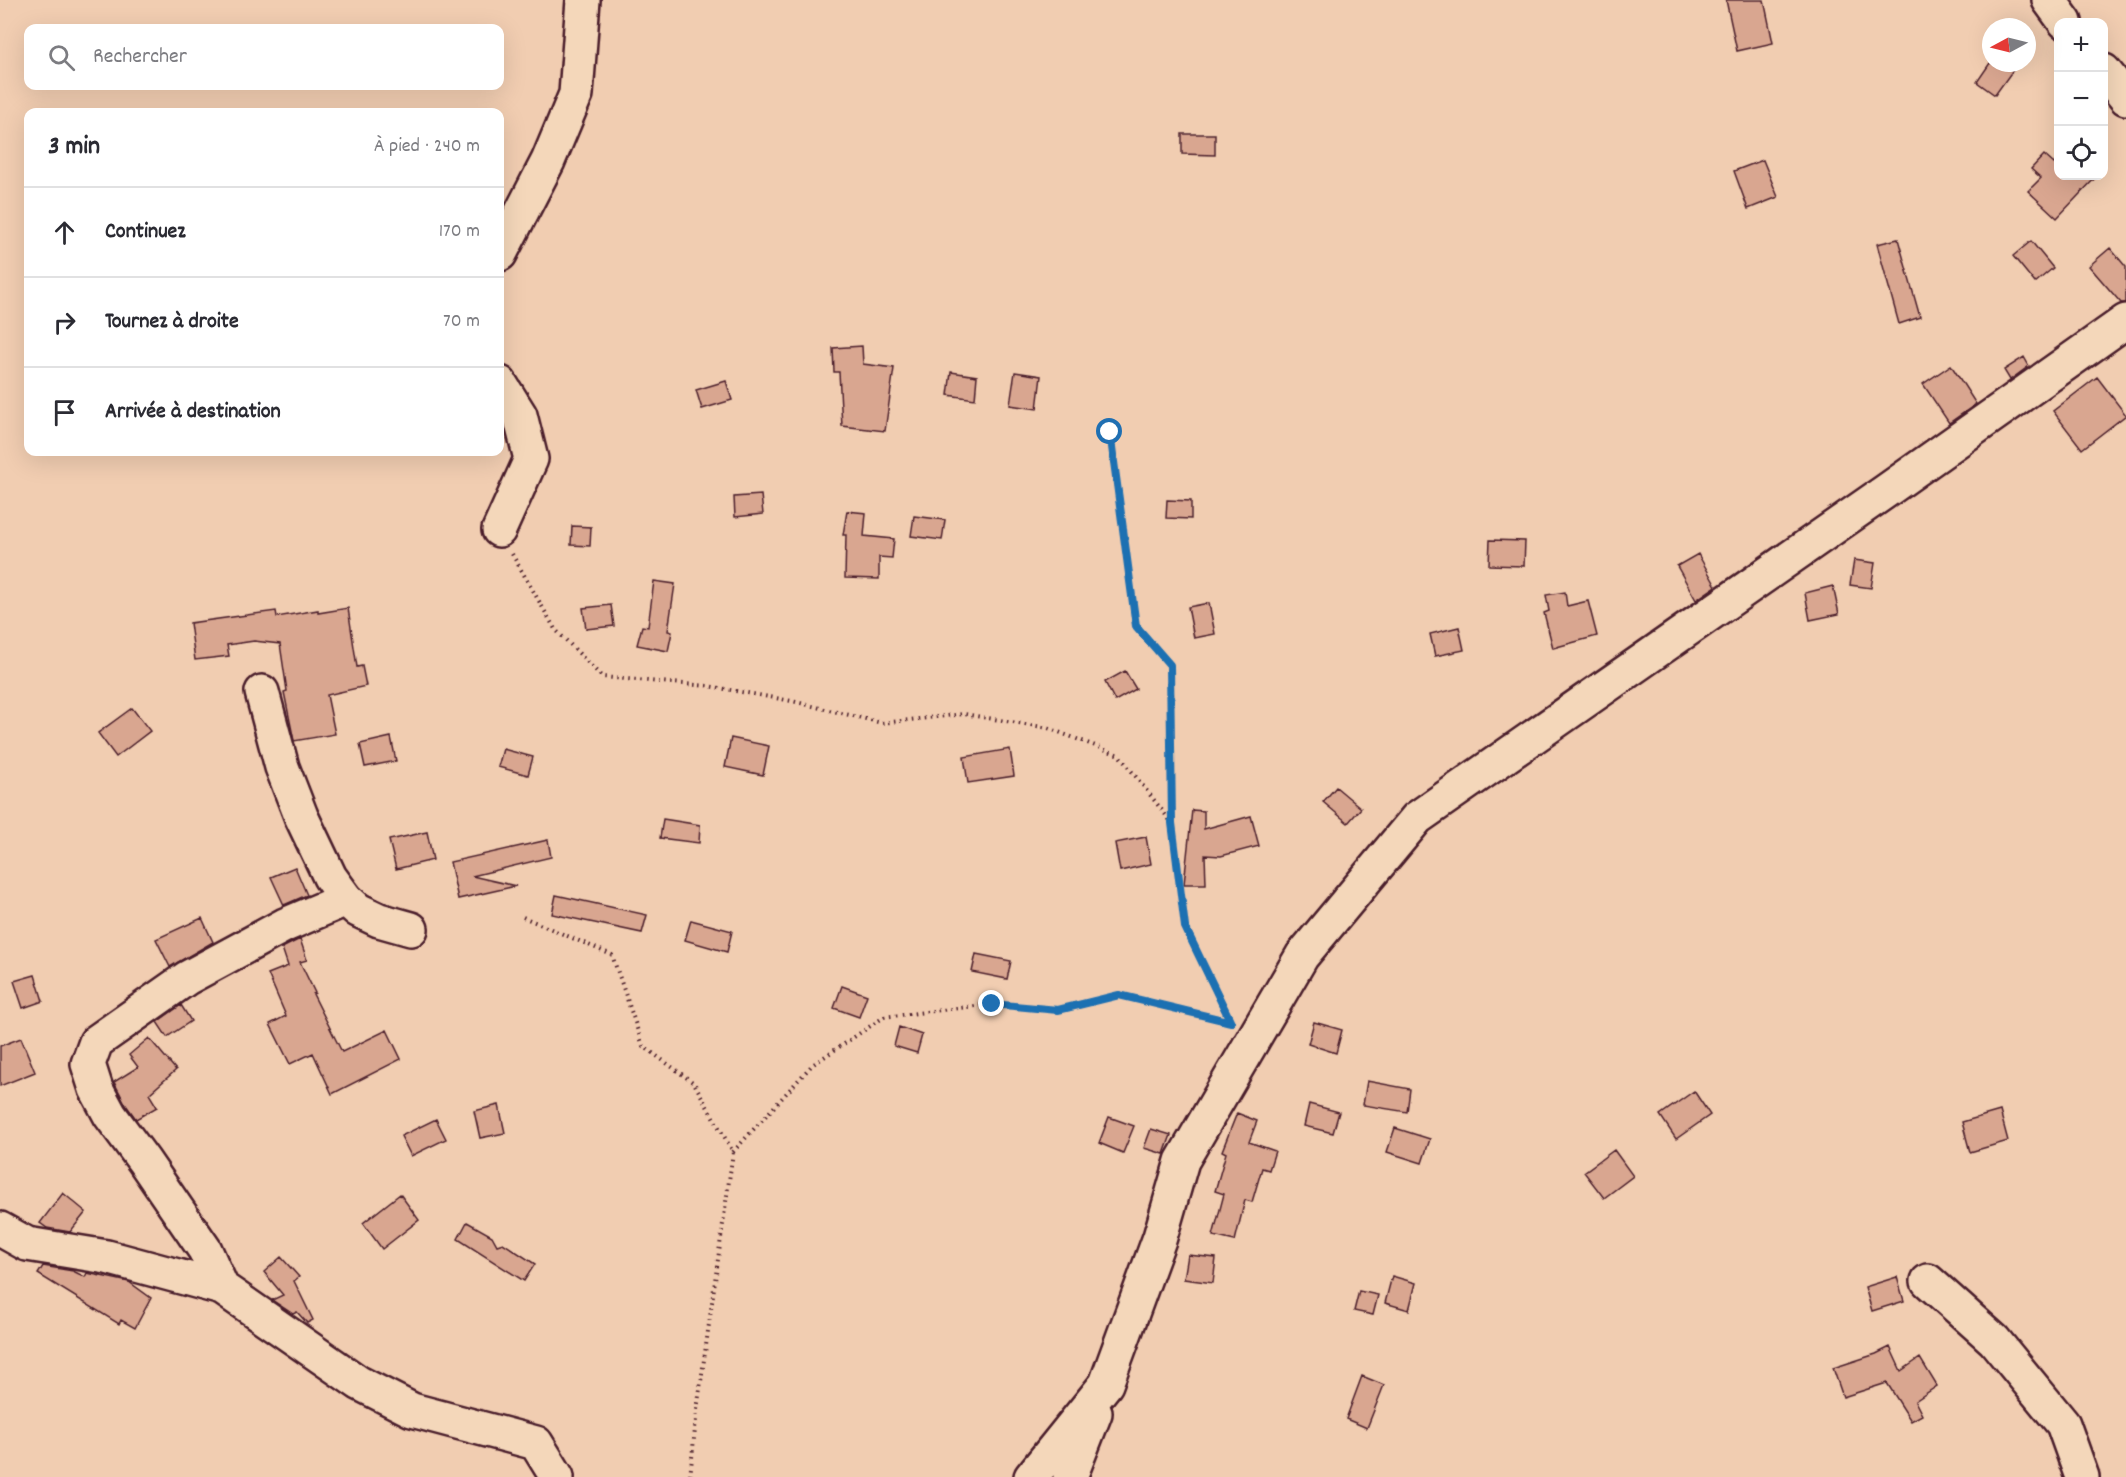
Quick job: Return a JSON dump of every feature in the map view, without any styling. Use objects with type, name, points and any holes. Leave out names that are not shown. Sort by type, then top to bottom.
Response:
[{"type":"street","points":[[504,246],[548,161],[576,94],[584,0]]},
{"type":"street","points":[[2049,0],[2063,18]]},
{"type":"street","points":[[2104,72],[2126,98]]},
{"type":"street","points":[[1070,1477],[1160,1237],[1182,1161],[1302,956],[1417,818],[2126,321]]},
{"type":"street","points":[[499,530],[531,459],[520,415],[504,389]]},
{"type":"street","points":[[262,692],[282,767],[301,816],[330,877],[346,900],[358,910],[379,920],[411,929]]},
{"type":"street","points":[[222,1288],[205,1250],[110,1115],[96,1089],[88,1064],[96,1042],[187,978],[285,925],[346,900]]},
{"type":"street","points":[[0,1229],[27,1244],[107,1257],[222,1288],[359,1383],[412,1410],[536,1443],[557,1477]]},
{"type":"street","points":[[1928,1281],[1994,1340],[2063,1424],[2082,1477]]},
{"type":"street","points":[[1031,1477],[1106,1384]]},
{"type":"path","points":[[690,1477],[697,1410],[734,1152],[812,1065],[885,1017],[992,1004],[1058,1010],[1119,995],[1231,1022],[1185,927],[1172,823],[1170,665],[1136,626],[1110,432]]},
{"type":"path","points":[[499,530],[555,629],[602,677],[708,686],[792,701],[882,723],[964,714],[1048,728],[1119,755],[1172,823]]},
{"type":"path","points":[[523,917],[612,955],[643,1046],[694,1083],[734,1152]]},
{"type":"building","points":[[1726,0],[1764,0],[1773,43],[1737,51]]},
{"type":"building","points":[[1984,72],[2012,72],[1995,95],[1977,82]]},
{"type":"building","points":[[1182,134],[1215,134],[1215,155],[1182,154]]},
{"type":"building","points":[[2044,155],[2054,164],[2054,180],[2093,180],[2057,218],[2028,191],[2041,178],[2031,169]]},
{"type":"building","points":[[1763,160],[1778,197],[1748,209],[1734,171]]},
{"type":"building","points":[[1898,239],[1920,317],[1899,324],[1877,244]]},
{"type":"building","points":[[2031,241],[2053,268],[2035,283],[2013,256]]},
{"type":"building","points":[[2110,248],[2126,267],[2126,303],[2121,303],[2089,266]]},
{"type":"building","points":[[862,346],[863,364],[894,368],[885,431],[842,426],[839,372],[834,372],[833,348]]},
{"type":"building","points":[[2024,357],[2029,366],[2010,380],[2004,370]]},
{"type":"building","points":[[1951,365],[1976,404],[1949,423],[1923,384]]},
{"type":"building","points":[[951,372],[977,376],[975,399],[948,395]]},
{"type":"building","points":[[1015,372],[1041,376],[1037,409],[1010,405]]},
{"type":"building","points":[[2097,377],[2126,415],[2082,449],[2053,411]]},
{"type":"building","points":[[726,381],[732,400],[702,409],[696,390]]},
{"type":"building","points":[[761,495],[763,514],[735,517],[734,497]]},
{"type":"building","points":[[1167,500],[1191,501],[1191,519],[1166,518]]},
{"type":"building","points":[[847,511],[866,513],[864,536],[894,539],[892,558],[879,557],[879,579],[845,578],[846,535],[843,535]]},
{"type":"building","points":[[914,516],[945,520],[942,540],[911,536]]},
{"type":"building","points":[[572,526],[591,527],[590,546],[571,545]]},
{"type":"building","points":[[1490,540],[1525,541],[1524,566],[1489,565]]},
{"type":"building","points":[[1698,554],[1716,586],[1696,600],[1677,566]]},
{"type":"building","points":[[1854,560],[1875,563],[1871,588],[1850,585]]},
{"type":"building","points":[[654,581],[675,584],[668,631],[672,632],[668,651],[637,645],[642,626],[648,627]]},
{"type":"building","points":[[1833,586],[1839,614],[1810,620],[1805,593]]},
{"type":"building","points":[[1565,592],[1567,606],[1588,601],[1597,636],[1553,648],[1544,613],[1549,611],[1546,595]]},
{"type":"building","points":[[1209,603],[1215,634],[1194,638],[1188,607]]},
{"type":"building","points":[[611,605],[614,626],[586,629],[583,608]]},
{"type":"building","points":[[348,608],[357,667],[362,666],[366,686],[327,695],[335,734],[294,741],[284,692],[287,691],[280,644],[254,641],[227,645],[229,656],[195,660],[190,623],[276,611],[277,617]]},
{"type":"building","points":[[1459,627],[1464,650],[1435,656],[1430,634]]},
{"type":"building","points":[[1125,671],[1136,689],[1115,701],[1105,682]]},
{"type":"building","points":[[132,708],[150,731],[116,757],[98,733]]},
{"type":"building","points":[[391,737],[396,761],[365,767],[360,744]]},
{"type":"building","points":[[731,738],[769,746],[763,775],[725,767]]},
{"type":"building","points":[[503,749],[533,757],[528,775],[498,767]]},
{"type":"building","points":[[1010,749],[1014,776],[968,783],[964,757]]},
{"type":"building","points":[[1336,787],[1361,808],[1348,823],[1323,802]]},
{"type":"building","points":[[1192,810],[1204,811],[1204,829],[1251,816],[1259,846],[1221,856],[1205,855],[1206,884],[1184,884]]},
{"type":"building","points":[[663,819],[700,825],[699,843],[660,838]]},
{"type":"building","points":[[427,832],[433,860],[396,869],[389,840]]},
{"type":"building","points":[[1146,837],[1151,864],[1120,871],[1115,843]]},
{"type":"building","points":[[548,840],[551,857],[472,876],[516,886],[458,899],[450,862]]},
{"type":"building","points":[[295,867],[307,895],[284,905],[271,877]]},
{"type":"building","points":[[556,895],[647,915],[642,933],[552,914]]},
{"type":"building","points":[[202,918],[213,942],[170,967],[156,939]]},
{"type":"building","points":[[691,920],[732,931],[727,952],[685,940]]},
{"type":"building","points":[[300,939],[307,960],[300,962],[342,1052],[387,1030],[401,1059],[332,1094],[313,1053],[290,1064],[270,1024],[286,1016],[268,974],[288,966],[282,948]]},
{"type":"building","points":[[976,954],[1011,961],[1007,979],[972,972]]},
{"type":"building","points":[[35,975],[43,1001],[23,1008],[14,981]]},
{"type":"building","points":[[842,986],[867,995],[859,1017],[834,1008]]},
{"type":"building","points":[[181,1005],[191,1021],[167,1037],[157,1022]]},
{"type":"building","points":[[1314,1022],[1342,1030],[1336,1053],[1308,1044]]},
{"type":"building","points":[[899,1027],[922,1035],[917,1053],[894,1046]]},
{"type":"building","points":[[21,1038],[35,1072],[0,1086],[0,1046]]},
{"type":"building","points":[[149,1038],[176,1070],[149,1094],[157,1107],[136,1119],[114,1082],[138,1067],[129,1055]]},
{"type":"building","points":[[1367,1081],[1410,1089],[1407,1112],[1363,1105]]},
{"type":"building","points":[[1694,1091],[1710,1115],[1676,1139],[1660,1115]]},
{"type":"building","points":[[1309,1104],[1339,1112],[1333,1133],[1304,1126]]},
{"type":"building","points":[[499,1105],[505,1133],[480,1138],[474,1111]]},
{"type":"building","points":[[2000,1111],[2008,1141],[1970,1152],[1962,1122]]},
{"type":"building","points":[[1237,1113],[1257,1121],[1249,1142],[1275,1151],[1269,1170],[1262,1168],[1252,1202],[1245,1200],[1235,1241],[1213,1236],[1224,1194],[1215,1191],[1226,1153],[1222,1151]]},
{"type":"building","points":[[1109,1117],[1134,1126],[1123,1153],[1099,1143]]},
{"type":"building","points":[[436,1119],[446,1139],[411,1156],[401,1136]]},
{"type":"building","points":[[1395,1128],[1430,1139],[1422,1163],[1387,1152]]},
{"type":"building","points":[[1151,1129],[1171,1135],[1164,1154],[1144,1148]]},
{"type":"building","points":[[1614,1150],[1633,1176],[1604,1198],[1584,1172]]},
{"type":"building","points":[[63,1193],[86,1212],[70,1232],[47,1228],[40,1223]]},
{"type":"building","points":[[400,1194],[419,1220],[382,1249],[363,1223]]},
{"type":"building","points":[[467,1222],[492,1236],[497,1245],[503,1243],[535,1264],[524,1281],[458,1239]]},
{"type":"building","points":[[1188,1255],[1216,1258],[1213,1283],[1184,1279]]},
{"type":"building","points":[[281,1257],[299,1277],[294,1281],[313,1320],[307,1323],[297,1312],[293,1314],[272,1300],[283,1295],[264,1272]]},
{"type":"building","points":[[43,1266],[73,1271],[85,1277],[87,1273],[129,1282],[151,1298],[135,1328],[121,1320],[119,1324],[38,1274]]},
{"type":"building","points":[[1392,1276],[1416,1283],[1409,1310],[1385,1303]]},
{"type":"building","points":[[1897,1277],[1904,1301],[1872,1311],[1865,1287]]},
{"type":"building","points":[[1359,1291],[1378,1295],[1373,1315],[1354,1311]]},
{"type":"building","points":[[1890,1347],[1901,1371],[1920,1358],[1937,1386],[1915,1401],[1922,1415],[1911,1421],[1887,1383],[1843,1397],[1833,1368]]},
{"type":"building","points":[[1362,1376],[1384,1385],[1367,1428],[1346,1419]]},
{"type":"route","points":[[992,1004],[1058,1010],[1119,995],[1231,1022],[1185,927],[1172,823],[1170,665],[1136,626],[1110,432]]}]
